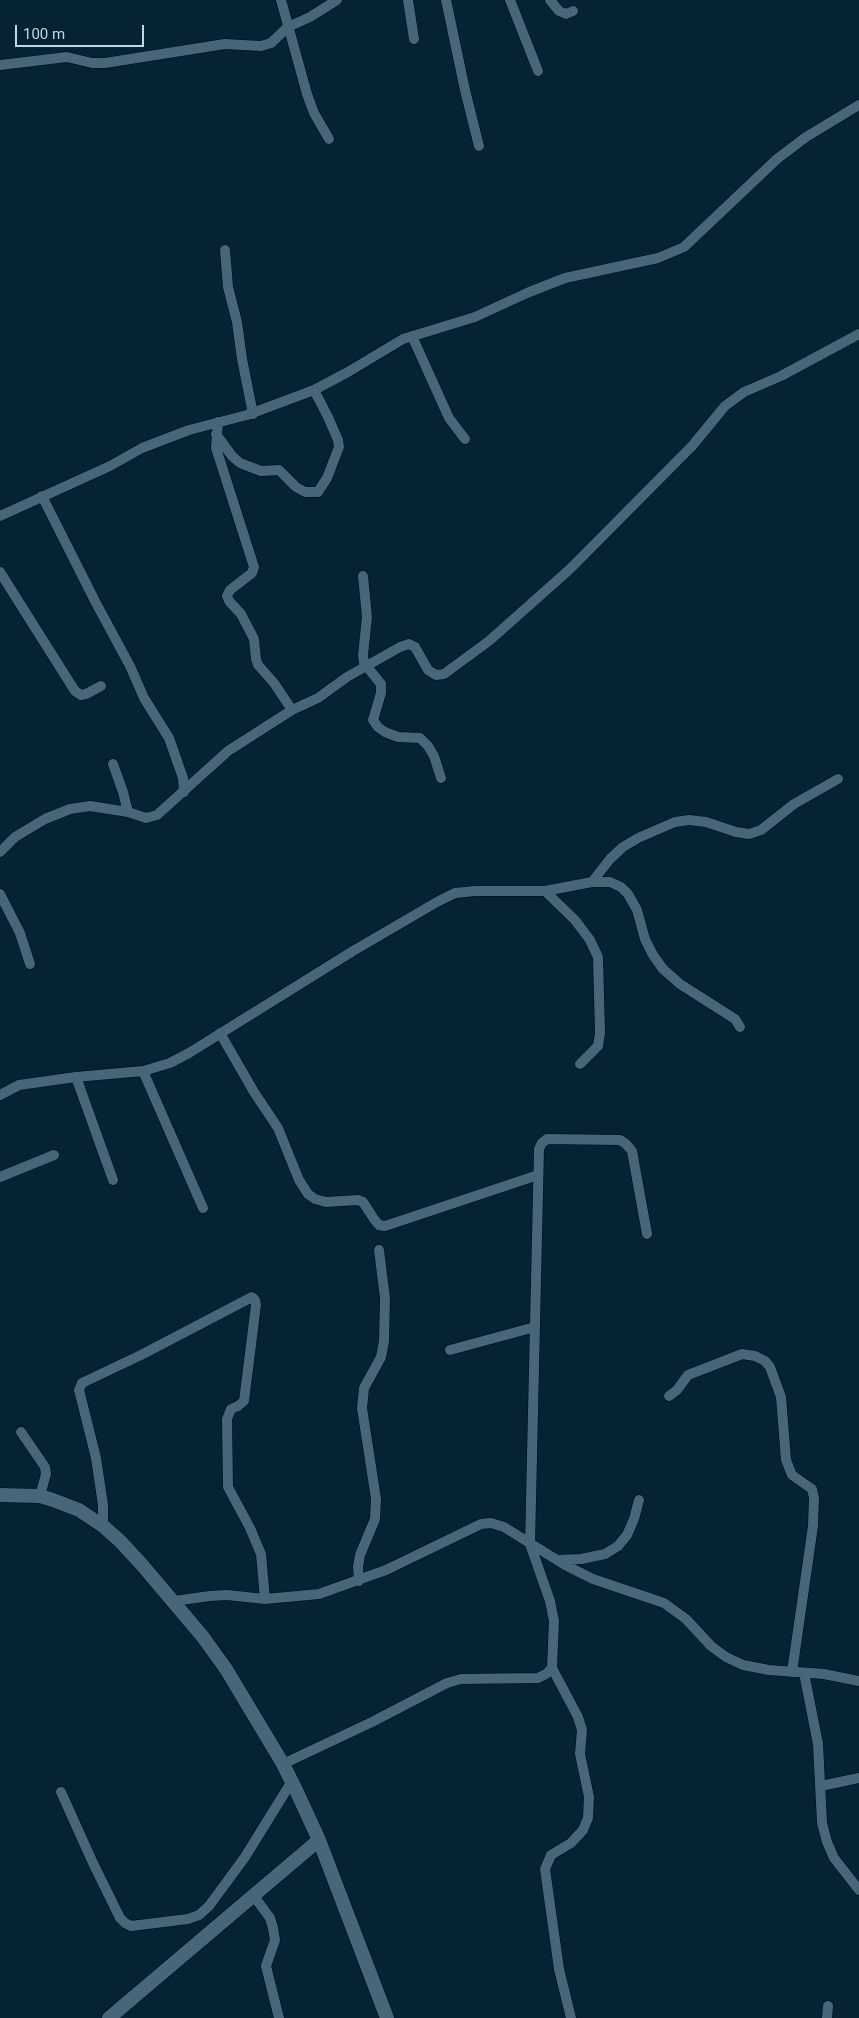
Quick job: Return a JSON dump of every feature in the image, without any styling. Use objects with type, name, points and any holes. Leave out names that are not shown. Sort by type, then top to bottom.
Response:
[{"type":"street","points":[[281,0],[307,94],[314,113],[329,139]]},
{"type":"street","points":[[0,65],[67,57],[92,63],[105,63],[225,44],[261,46],[272,43],[288,26],[310,17],[337,0]]},
{"type":"street","points":[[408,0],[414,39]]},
{"type":"street","points":[[446,0],[479,146]]},
{"type":"street","points":[[510,0],[538,71]]},
{"type":"street","points":[[550,0],[559,11],[566,14],[573,12]]},
{"type":"street","points":[[0,516],[110,466],[142,448],[189,430],[253,414],[314,390],[403,339],[475,317],[565,278],[658,258],[684,248],[777,159],[806,137],[859,105]]},
{"type":"street","points":[[226,250],[228,287],[238,322],[242,359],[253,414]]},
{"type":"street","points":[[0,852],[15,837],[45,819],[70,809],[90,806],[128,812],[146,818],[157,815],[228,751],[292,710],[318,698],[367,665],[400,647],[409,644],[414,647],[428,670],[436,675],[444,674],[489,641],[570,568],[692,446],[725,406],[744,392],[781,376],[859,334]]},
{"type":"street","points":[[412,336],[449,418],[465,439]]},
{"type":"street","points":[[216,434],[232,456],[240,463],[261,471],[278,470],[296,487],[305,492],[318,492],[327,478],[338,447],[338,440],[314,390]]},
{"type":"street","points":[[218,422],[216,448],[254,567],[252,573],[230,590],[227,596],[241,614],[254,639],[258,665],[274,683],[292,710]]},
{"type":"street","points":[[42,496],[130,666],[144,698],[169,738],[183,778],[184,792]]},
{"type":"street","points":[[0,572],[75,691],[80,695],[86,694],[101,686]]},
{"type":"street","points":[[363,576],[367,617],[363,655],[364,663],[381,684],[381,693],[374,720],[378,727],[385,732],[398,737],[414,736],[420,738],[434,756],[441,778]]},
{"type":"street","points":[[113,764],[128,812]]},
{"type":"street","points":[[592,882],[610,859],[623,847],[638,838],[675,822],[689,820],[706,822],[736,832],[749,834],[761,830],[794,804],[838,779]]},
{"type":"street","points":[[0,1095],[19,1085],[76,1077],[143,1071],[176,1059],[370,941],[454,893],[475,890],[545,891],[592,882],[610,882],[621,886],[637,910],[645,939],[663,969],[680,984],[735,1019],[740,1027]]},
{"type":"street","points":[[545,891],[575,920],[590,940],[598,957],[600,1034],[598,1046],[580,1064]]},
{"type":"street","points":[[0,894],[20,933],[30,964]]},
{"type":"street","points":[[220,1033],[254,1092],[278,1128],[299,1180],[308,1194],[315,1200],[326,1202],[358,1200],[363,1202],[379,1225],[385,1226],[538,1175]]},
{"type":"street","points":[[143,1071],[203,1208]]},
{"type":"street","points":[[76,1077],[113,1180]]},
{"type":"street","points":[[571,2018],[559,1969],[544,1869],[551,1855],[571,1843],[583,1830],[588,1818],[589,1797],[580,1754],[582,1730],[578,1717],[552,1668],[554,1621],[550,1601],[530,1544],[538,1175],[539,1149],[542,1143],[547,1140],[620,1140],[632,1151],[647,1234]]},
{"type":"street","points":[[0,1177],[54,1155]]},
{"type":"street","points":[[359,1581],[358,1567],[360,1555],[375,1519],[376,1500],[362,1408],[364,1388],[381,1357],[384,1341],[385,1298],[379,1250]]},
{"type":"street","points":[[103,1526],[103,1505],[96,1458],[79,1390],[82,1383],[141,1355],[252,1297],[255,1300],[256,1306],[244,1401],[231,1409],[227,1419],[228,1487],[250,1528],[261,1554],[265,1599]]},
{"type":"street","points":[[450,1350],[535,1327]]},
{"type":"street","points":[[669,1396],[677,1390],[688,1375],[742,1354],[755,1356],[765,1361],[770,1367],[781,1397],[786,1460],[792,1475],[812,1490],[814,1498],[813,1526],[792,1672]]},
{"type":"street","points":[[21,1432],[45,1467],[46,1474],[40,1496]]},
{"type":"street","points":[[0,1495],[40,1496],[79,1510],[103,1526],[120,1541],[174,1602],[226,1669],[284,1764],[292,1781],[319,1840],[387,2018]]},
{"type":"street","points":[[556,1560],[581,1559],[605,1554],[618,1546],[627,1535],[639,1500]]},
{"type":"street","points":[[174,1602],[227,1596],[265,1599],[319,1594],[359,1581],[481,1524],[491,1523],[504,1527],[556,1560],[593,1578],[664,1603],[686,1619],[711,1646],[743,1665],[792,1672],[824,1674],[859,1681]]},
{"type":"street","points":[[284,1764],[372,1722],[447,1683],[461,1679],[538,1678],[552,1668]]},
{"type":"street","points":[[804,1673],[818,1744],[822,1823],[834,1858],[859,1890]]},
{"type":"street","points":[[821,1786],[859,1778]]},
{"type":"street","points":[[61,1792],[120,1918],[125,1924],[130,1926],[188,1919],[199,1915],[209,1906],[245,1858],[292,1781]]},
{"type":"street","points":[[109,2018],[319,1840]]},
{"type":"street","points":[[254,1896],[270,1918],[274,1928],[275,1940],[266,1966],[279,2018]]},
{"type":"street","points":[[827,2018],[828,2006]]}]
